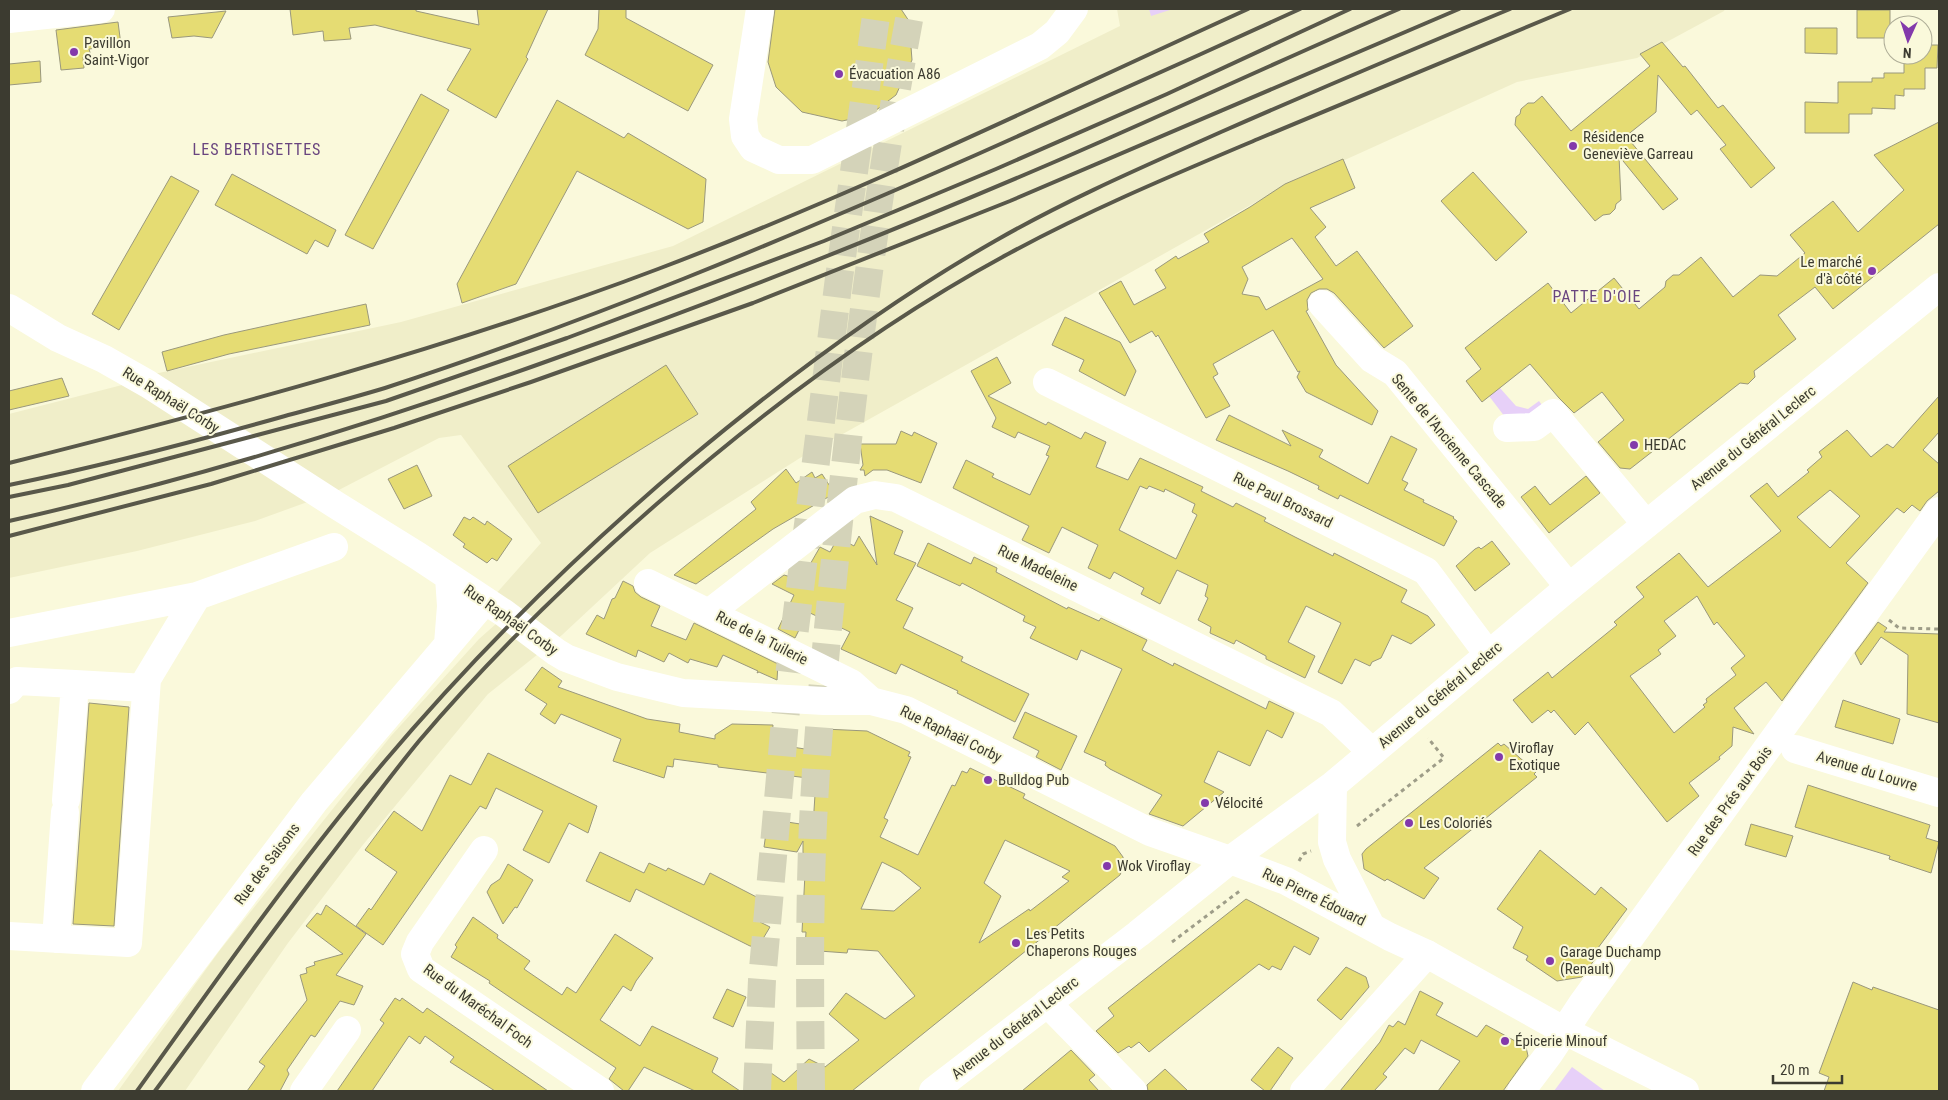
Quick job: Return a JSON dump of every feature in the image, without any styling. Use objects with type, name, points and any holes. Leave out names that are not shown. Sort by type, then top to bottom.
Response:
[{"type":"street","points":[[13,15],[101,9]]},
{"type":"street","points":[[760,9],[743,119],[745,136],[753,148],[778,160],[812,160],[1040,46],[1058,32],[1074,9]]},
{"type":"street","name":"Avenue du Général Leclerc","points":[[933,1091],[1230,860],[1333,785],[1569,587],[1939,288]]},
{"type":"street","name":"Sente de l'Ancienne Cascade","points":[[1322,304],[1372,359],[1395,373],[1569,587]]},
{"type":"street","name":"Rue Raphaël Corby","points":[[9,308],[58,338],[104,359],[148,384],[418,556],[566,658],[617,677],[684,693],[850,702],[872,701],[906,710],[1150,832],[1230,860]]},
{"type":"street","name":"Rue Paul Brossard","points":[[1047,382],[1426,571],[1488,654]]},
{"type":"street","points":[[1507,428],[1534,427],[1553,413],[1646,524]]},
{"type":"street","name":"Rue Madeleine","points":[[710,612],[855,500],[875,495],[896,498],[1331,713],[1372,752]]},
{"type":"street","name":"Rue des Prés aux Bois","points":[[1521,1091],[1565,1031],[1587,996],[1939,511]]},
{"type":"street","points":[[9,633],[197,596],[334,547]]},
{"type":"street","points":[[448,644],[451,606],[449,577]]},
{"type":"street","name":"Rue de la Tuilerie","points":[[648,583],[851,683],[872,701]]},
{"type":"street","points":[[9,936],[128,943],[147,679],[197,596]]},
{"type":"street","name":"Rue des Saisons","points":[[95,1091],[314,802],[485,601]]},
{"type":"street","points":[[9,690],[17,680],[146,688]]},
{"type":"street","points":[[56,939],[75,684]]},
{"type":"street","name":"Avenue du Louvre","points":[[1795,749],[1939,793]]},
{"type":"street","name":"Rue Pierre Édouard","points":[[1333,785],[1331,834],[1337,859],[1371,926]]},
{"type":"street","name":"Rue du Maréchal Foch","points":[[484,850],[420,942],[415,954],[421,969],[600,1091]]},
{"type":"street","name":"Rue Pierre Édouard","points":[[1230,860],[1286,881],[1371,926]]},
{"type":"street","points":[[1371,926],[1427,954],[1565,1031],[1683,1091]]},
{"type":"street","points":[[1304,1091],[1427,954]]},
{"type":"street","points":[[1047,1003],[1133,1091]]},
{"type":"street","points":[[304,1091],[347,1030]]},
{"type":"path","points":[[1870,607],[1899,628],[1939,629]]},
{"type":"path","points":[[1355,828],[1444,758],[1412,718]]},
{"type":"shaded area","points":[[1117,9],[1725,9],[1637,58],[1517,82],[1274,192],[800,458],[650,553],[562,635],[488,694],[362,846],[288,943],[185,1091],[118,1091],[220,950],[391,736],[479,639],[514,608],[494,596],[541,543],[461,435],[439,438],[335,492],[255,521],[137,551],[9,578],[9,414],[126,384],[154,374],[401,322],[673,246],[1120,26]]},
{"type":"shaded area","points":[[1149,9],[1173,9],[1151,16]]},
{"type":"shaded area","points":[[1500,388],[1516,406],[1528,409],[1539,401],[1547,412],[1505,417],[1489,396]]},
{"type":"shaded area","points":[[1572,1067],[1605,1091],[1554,1091]]},
{"type":"building","points":[[290,9],[416,9],[416,11],[479,25],[477,9],[548,9],[526,57],[528,59],[496,118],[447,90],[471,49],[375,25],[349,28],[351,39],[324,41],[323,31],[293,35]]},
{"type":"building","points":[[599,9],[626,9],[626,18],[713,65],[688,111],[585,55],[598,29]]},
{"type":"building","name":"Évacuation A86","points":[[775,9],[901,9],[909,21],[912,60],[896,95],[866,116],[842,121],[802,112],[776,87],[768,62]]},
{"type":"building","points":[[1857,10],[1890,10],[1890,15],[1883,15],[1883,38],[1857,38]]},
{"type":"building","points":[[226,11],[212,38],[194,36],[172,38],[168,17]]},
{"type":"building","name":"Pavillon Saint-Vigor","points":[[118,22],[121,45],[89,49],[91,56],[83,57],[84,68],[61,70],[56,30]]},
{"type":"building","points":[[1805,28],[1837,28],[1837,54],[1805,53]]},
{"type":"building","points":[[1662,42],[1683,67],[1685,66],[1718,108],[1723,105],[1775,168],[1751,188],[1720,149],[1726,145],[1697,110],[1691,115],[1658,75],[1656,112],[1626,136],[1678,199],[1663,210],[1619,156],[1621,200],[1610,214],[1603,215],[1595,221],[1515,125],[1516,117],[1528,103],[1534,103],[1542,96],[1571,131],[1650,66],[1640,54]]},
{"type":"building","points":[[1933,45],[1938,45],[1937,68],[1925,68],[1925,89],[1904,89],[1904,96],[1895,95],[1895,109],[1872,108],[1872,114],[1849,114],[1849,133],[1805,133],[1805,102],[1838,103],[1838,82],[1872,82],[1872,78],[1884,78],[1884,73],[1904,73],[1904,65],[1933,65]]},
{"type":"building","points":[[40,61],[41,82],[9,85],[9,64]]},
{"type":"building","points":[[421,94],[449,110],[373,249],[345,235]]},
{"type":"building","points":[[557,100],[624,138],[628,133],[706,179],[703,222],[688,229],[577,171],[516,284],[462,303],[457,284]]},
{"type":"building","points":[[1939,122],[1939,224],[1833,309],[1815,287],[1778,315],[1796,339],[1754,371],[1755,377],[1748,384],[1740,383],[1630,469],[1620,468],[1598,442],[1624,420],[1602,392],[1574,413],[1530,364],[1482,402],[1466,381],[1481,369],[1465,348],[1548,283],[1571,313],[1614,278],[1639,309],[1665,287],[1666,281],[1673,275],[1679,275],[1701,257],[1733,297],[1760,275],[1777,276],[1805,253],[1790,235],[1833,201],[1858,232],[1904,190],[1874,155]]},
{"type":"building","points":[[1343,159],[1355,188],[1310,208],[1326,227],[1315,237],[1336,266],[1357,251],[1413,326],[1384,348],[1334,293],[1327,289],[1319,289],[1311,293],[1307,300],[1308,310],[1306,311],[1336,365],[1378,411],[1372,425],[1306,392],[1297,377],[1300,371],[1298,372],[1273,330],[1213,364],[1218,374],[1213,377],[1230,406],[1206,418],[1158,335],[1156,337],[1152,331],[1130,343],[1099,293],[1121,281],[1134,305],[1166,288],[1155,270],[1176,256],[1178,259],[1209,242],[1204,234],[1285,184]],"holes":[[[1292,238],[1323,279],[1266,310],[1259,297],[1242,294],[1248,279],[1242,267]]]},
{"type":"building","points":[[1473,172],[1527,232],[1496,261],[1441,201]]},
{"type":"building","points":[[232,174],[336,230],[328,247],[315,240],[307,254],[215,205]]},
{"type":"building","points":[[171,176],[199,191],[119,330],[92,314]]},
{"type":"building","points":[[366,304],[370,325],[229,354],[167,371],[162,352],[224,335]]},
{"type":"building","points":[[1065,317],[1120,342],[1136,371],[1125,396],[1079,371],[1084,360],[1052,345]]},
{"type":"building","points":[[997,357],[1011,383],[988,396],[1046,425],[1048,422],[1081,439],[1085,432],[1106,442],[1096,467],[1128,480],[1140,458],[1173,473],[1203,487],[1201,491],[1233,507],[1236,503],[1266,518],[1264,521],[1295,537],[1333,556],[1334,553],[1407,590],[1401,602],[1428,616],[1435,625],[1411,644],[1392,635],[1381,658],[1372,662],[1370,666],[1355,659],[1342,684],[1318,672],[1341,623],[1306,606],[1288,642],[1315,656],[1305,678],[1266,659],[1266,656],[1236,640],[1234,644],[1210,633],[1211,627],[1198,620],[1208,598],[1205,596],[1208,585],[1177,570],[1160,604],[1141,594],[1144,588],[1114,572],[1110,579],[1088,568],[1098,545],[1062,527],[1049,553],[1022,540],[1029,526],[953,488],[966,460],[994,474],[992,477],[1030,495],[1049,456],[1046,455],[1050,446],[1018,432],[1015,438],[992,427],[996,418],[971,371]],"holes":[[[1140,486],[1147,489],[1149,486],[1164,492],[1165,489],[1195,504],[1192,512],[1197,515],[1176,559],[1119,530]]]},
{"type":"building","points":[[666,365],[698,414],[538,513],[508,466]]},
{"type":"building","points":[[62,378],[69,396],[9,410],[9,391]]},
{"type":"building","points":[[1939,396],[1939,432],[1923,450],[1939,464],[1939,491],[1927,501],[1920,511],[1912,505],[1904,513],[1897,508],[1846,563],[1868,583],[1782,701],[1766,682],[1734,708],[1754,734],[1733,727],[1732,746],[1719,757],[1720,759],[1689,783],[1699,796],[1667,822],[1588,722],[1575,735],[1554,710],[1551,713],[1548,710],[1532,723],[1513,700],[1548,672],[1552,678],[1617,625],[1614,622],[1644,597],[1636,587],[1679,553],[1708,587],[1781,531],[1750,496],[1767,483],[1778,497],[1809,472],[1807,470],[1822,457],[1819,452],[1847,430],[1871,457],[1887,444],[1893,448]],"holes":[[[1830,490],[1860,516],[1830,548],[1797,517]],[[1697,596],[1714,625],[1717,622],[1745,656],[1731,668],[1736,675],[1706,699],[1707,702],[1703,705],[1705,707],[1674,733],[1630,676],[1661,654],[1658,650],[1676,636],[1664,621]]]},
{"type":"building","points":[[1229,415],[1291,446],[1282,430],[1323,450],[1319,457],[1368,484],[1391,436],[1417,449],[1402,480],[1408,483],[1404,490],[1424,500],[1423,502],[1454,517],[1457,521],[1444,546],[1340,495],[1338,499],[1318,489],[1319,486],[1288,471],[1216,440]]},
{"type":"building","points":[[901,431],[912,436],[914,432],[937,443],[921,483],[887,470],[873,470],[865,476],[864,470],[860,470],[863,465],[860,444],[896,444]]},
{"type":"building","points":[[417,465],[432,496],[404,509],[388,479]]},
{"type":"building","points":[[786,469],[796,483],[812,472],[815,478],[822,474],[833,491],[829,494],[830,496],[773,529],[696,584],[674,575],[756,509],[751,502]]},
{"type":"building","points":[[1586,476],[1600,493],[1549,533],[1521,497],[1535,486],[1550,505]]},
{"type":"building","points":[[870,516],[903,531],[894,554],[916,563],[896,600],[913,608],[903,628],[963,657],[961,661],[1029,694],[1015,722],[957,693],[958,691],[901,664],[896,674],[841,649],[850,632],[808,612],[795,638],[778,629],[794,595],[772,584],[784,575],[801,580],[820,547],[830,552],[836,541],[839,544],[841,539],[854,546],[859,536],[877,565]]},
{"type":"building","points":[[464,517],[470,520],[473,517],[485,525],[487,521],[512,539],[497,561],[492,558],[487,563],[463,547],[465,544],[453,535]]},
{"type":"building","points":[[1492,541],[1510,564],[1475,591],[1456,566],[1475,549],[1479,547],[1481,549]]},
{"type":"building","points":[[928,543],[971,564],[974,557],[997,568],[996,572],[1067,609],[1068,607],[1099,621],[1101,618],[1147,640],[1142,650],[1173,666],[1174,663],[1266,709],[1269,701],[1294,713],[1282,738],[1267,730],[1250,766],[1218,751],[1204,782],[1224,792],[1183,826],[1149,814],[1162,795],[1110,769],[1105,765],[1106,762],[1084,752],[1122,669],[1081,650],[1077,660],[1030,638],[1036,627],[1023,621],[1025,616],[962,583],[960,586],[917,566]]},
{"type":"building","points":[[623,581],[633,586],[635,592],[641,597],[660,606],[651,626],[686,640],[694,623],[778,664],[777,680],[759,672],[757,673],[758,671],[723,655],[717,667],[690,659],[688,663],[669,653],[664,662],[638,650],[636,657],[586,634],[597,615],[604,619],[612,599],[615,598]]},
{"type":"building","points":[[1878,622],[1887,628],[1884,632],[1939,634],[1939,723],[1907,714],[1908,655],[1881,637],[1861,665],[1855,653]]},
{"type":"building","points":[[542,667],[562,681],[558,687],[647,719],[680,724],[679,732],[715,739],[715,735],[732,724],[773,725],[772,736],[780,737],[779,745],[818,751],[819,732],[823,732],[824,729],[867,731],[910,752],[908,756],[911,757],[884,818],[888,820],[880,837],[918,855],[952,785],[955,786],[962,771],[967,773],[970,768],[1025,794],[1023,798],[1115,846],[1123,857],[1124,865],[1120,875],[852,1091],[751,1091],[767,1070],[784,1082],[809,1059],[825,1067],[859,1040],[829,1014],[846,993],[885,1019],[915,996],[878,951],[848,949],[847,953],[805,950],[806,932],[802,932],[806,854],[803,853],[803,841],[797,852],[764,847],[768,819],[813,826],[816,779],[718,767],[718,765],[674,759],[673,767],[667,766],[664,778],[613,761],[621,739],[561,714],[555,724],[540,714],[547,704],[525,690]],"holes":[[[1005,840],[1070,871],[1062,877],[1069,881],[1030,911],[1029,909],[979,943],[1001,896],[984,883]],[[882,862],[900,871],[921,888],[894,911],[861,909]]]},
{"type":"building","points":[[1843,700],[1900,719],[1893,744],[1835,727]]},
{"type":"building","points":[[89,703],[129,707],[114,926],[73,924]]},
{"type":"building","points":[[1025,712],[1077,736],[1061,770],[1036,757],[1039,751],[1013,738]]},
{"type":"building","points":[[1498,743],[1501,746],[1504,744],[1536,772],[1534,774],[1537,777],[1424,868],[1439,878],[1424,899],[1364,869],[1362,854],[1366,849]]},
{"type":"building","points":[[488,753],[597,806],[588,833],[569,823],[549,863],[523,850],[543,811],[496,788],[486,809],[480,806],[383,945],[356,926],[369,908],[371,910],[397,872],[365,850],[394,811],[422,831],[450,775],[471,785]]},
{"type":"building","points":[[1808,785],[1930,825],[1926,838],[1939,842],[1931,873],[1889,859],[1890,856],[1795,827]]},
{"type":"building","points":[[1751,824],[1793,836],[1786,857],[1745,845]]},
{"type":"building","points":[[1540,850],[1595,895],[1601,887],[1627,909],[1592,956],[1595,959],[1582,977],[1557,981],[1526,960],[1528,956],[1513,948],[1523,927],[1497,909]]},
{"type":"building","points":[[600,852],[644,873],[649,863],[666,871],[668,868],[704,885],[710,873],[770,904],[760,922],[770,927],[758,947],[750,946],[636,889],[630,902],[586,881]]},
{"type":"building","points":[[508,864],[533,880],[517,908],[515,907],[503,924],[487,892],[491,885],[500,879]]},
{"type":"building","points":[[1246,899],[1319,938],[1310,955],[1294,946],[1281,970],[1272,966],[1269,970],[1259,964],[1149,1052],[1139,1042],[1131,1048],[1129,1046],[1118,1053],[1096,1031],[1114,1016],[1108,1008]]},
{"type":"building","points":[[326,905],[366,934],[336,975],[363,986],[354,1005],[340,1001],[315,1037],[311,1035],[287,1070],[289,1074],[280,1091],[247,1091],[265,1066],[259,1062],[307,1000],[300,975],[307,973],[306,968],[315,965],[314,962],[343,954],[306,926],[317,913],[321,915]]},
{"type":"building","points":[[473,917],[498,935],[497,938],[530,961],[524,969],[562,995],[567,987],[576,993],[615,934],[653,958],[631,991],[623,986],[600,1020],[640,1046],[652,1026],[718,1058],[712,1072],[740,1091],[695,1091],[644,1067],[628,1091],[624,1091],[609,1079],[616,1068],[489,983],[490,981],[451,957],[457,947],[455,945]]},
{"type":"building","points":[[1346,967],[1366,977],[1369,987],[1341,1020],[1317,1000]]},
{"type":"building","points":[[1853,982],[1872,990],[1873,987],[1939,1010],[1939,1091],[1824,1091],[1829,1077],[1819,1073]]},
{"type":"building","points":[[727,989],[746,997],[733,1027],[713,1018]]},
{"type":"building","points":[[1420,991],[1443,1003],[1436,1015],[1477,1037],[1486,1025],[1526,1047],[1528,1056],[1503,1091],[1438,1091],[1460,1061],[1421,1040],[1414,1054],[1405,1048],[1383,1074],[1387,1077],[1374,1091],[1340,1091],[1380,1042],[1389,1025],[1393,1027],[1398,1021],[1405,1025]]},
{"type":"building","points":[[395,998],[400,1001],[402,998],[423,1013],[427,1008],[548,1091],[495,1091],[450,1062],[454,1057],[425,1036],[420,1044],[409,1036],[372,1091],[337,1091],[384,1023],[380,1020]]},
{"type":"building","points":[[1278,1047],[1293,1058],[1270,1091],[1265,1091],[1251,1080]]},
{"type":"building","points":[[1071,1050],[1095,1075],[1089,1080],[1099,1091],[1022,1091]]},
{"type":"building","points":[[1165,1069],[1188,1091],[1148,1091],[1147,1085]]},
{"type":"tunnel","points":[[757,1091],[762,980],[789,676],[839,278],[877,9]]},
{"type":"tunnel","points":[[811,1091],[810,957],[812,856],[815,784],[824,668],[862,323],[889,134],[911,9]]},
{"type":"railway","points":[[9,463],[255,399],[418,351],[579,298],[733,240],[807,209],[1248,9]]},
{"type":"railway","points":[[9,485],[147,453],[385,388],[535,336],[610,308],[831,218],[1300,9]]},
{"type":"railway","points":[[9,497],[68,485],[386,401],[567,338],[824,241],[996,169],[1167,94],[1350,9]]},
{"type":"railway","points":[[9,521],[149,487],[287,448],[491,381],[621,335],[868,240],[991,189],[1399,9]]},
{"type":"railway","points":[[9,536],[211,484],[394,428],[531,382],[753,303],[1010,201],[1459,9]]},
{"type":"railway","points":[[137,1091],[287,884],[339,817],[420,721],[505,629],[549,585],[641,500],[762,399],[838,343],[915,290],[995,241],[1050,211],[1107,183],[1221,132],[1510,9]]},
{"type":"railway","points":[[155,1091],[281,920],[383,787],[419,741],[475,678],[534,617],[596,558],[700,467],[784,400],[871,338],[961,280],[1069,223],[1194,166],[1570,9]]},
{"type":"place","name":"Pavillon Saint-Vigor","points":[[74,52]]},
{"type":"place","name":"Évacuation A86","points":[[839,74]]},
{"type":"place","name":"Résidence Geneviève Garreau","points":[[1573,146]]},
{"type":"place","name":"Le marché d'à côté","points":[[1872,271]]},
{"type":"place","name":"HEDAC","points":[[1634,445]]},
{"type":"place","name":"Viroflay Exotique","points":[[1499,757]]},
{"type":"place","name":"Bulldog Pub","points":[[988,780]]},
{"type":"place","name":"Vélocité","points":[[1205,803]]},
{"type":"place","name":"Les Coloriés","points":[[1409,823]]},
{"type":"place","name":"Wok Viroflay","points":[[1107,866]]},
{"type":"place","name":"Les Petits Chaperons Rouges","points":[[1016,943]]},
{"type":"place","name":"Garage Duchamp (Renault)","points":[[1550,961]]},
{"type":"place","name":"Épicerie Minouf","points":[[1505,1041]]},
{"type":"district","name":"LES BERTISETTES","points":[[257,149]]},
{"type":"district","name":"PATTE D'OIE","points":[[1597,296]]}]
